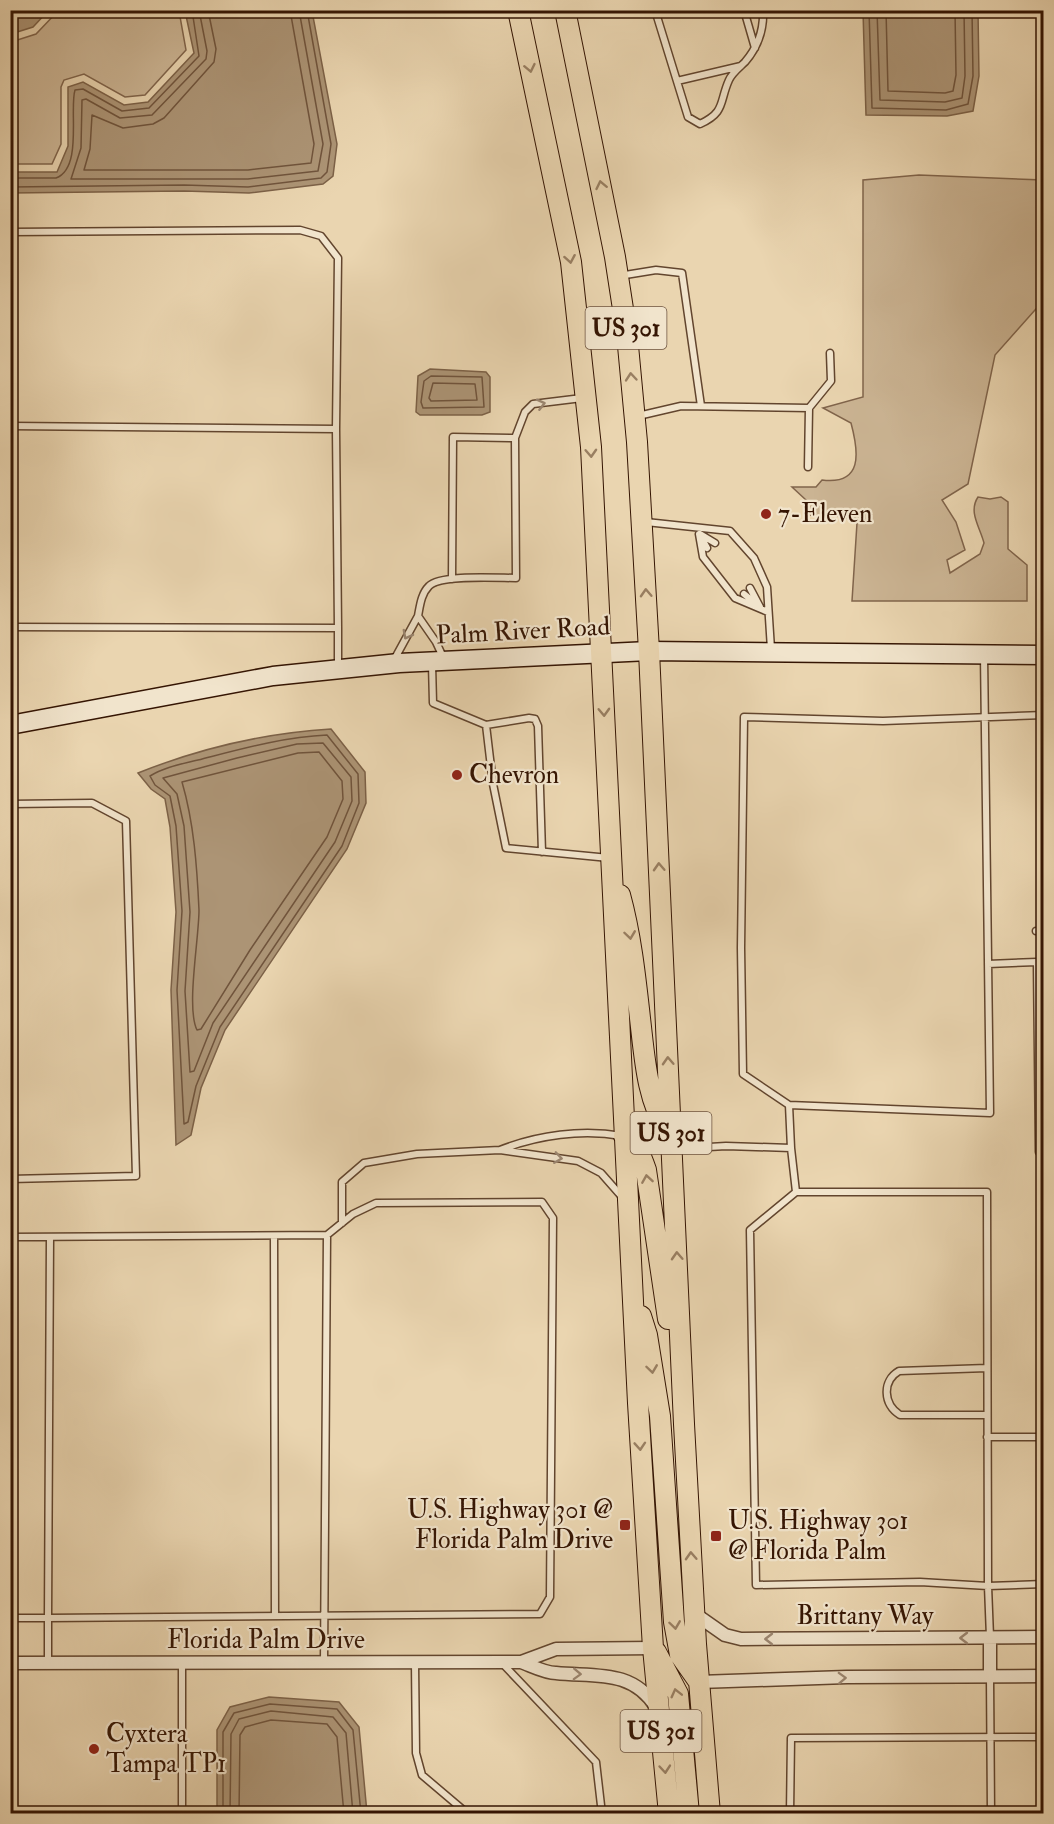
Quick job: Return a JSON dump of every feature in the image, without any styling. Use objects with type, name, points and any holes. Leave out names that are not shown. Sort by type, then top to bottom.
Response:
[{"type":"main road","name":"US 301","points":[[518,10],[571,262],[587,398],[602,653],[632,1292],[654,1648],[669,1814]]},
{"type":"main road","name":"US 301","points":[[565,10],[618,276],[634,417],[649,651],[684,1424],[699,1682],[710,1814]]},
{"type":"main road","points":[[610,858],[629,927],[646,1071],[655,1105],[671,1143]]},
{"type":"main road","points":[[624,1136],[634,1143],[646,1170],[684,1424]]},
{"type":"main road","points":[[632,1292],[647,1335],[660,1416],[674,1622],[680,1655],[699,1682]]},
{"type":"main road","points":[[654,1648],[671,1676],[678,1694],[689,1814]]},
{"type":"street","name":"Palm River Road","points":[[10,725],[273,676],[393,664],[649,651],[1044,655]]},
{"type":"street","name":"Brittany Way","points":[[695,1614],[725,1635],[741,1639],[1044,1637]]},
{"type":"street","points":[[990,1638],[990,1677]]},
{"type":"street","name":"Florida Palm Drive","points":[[521,1662],[556,1649],[654,1648]]},
{"type":"street","name":"Florida Palm Drive","points":[[10,1663],[521,1662],[553,1673],[609,1675],[630,1681],[648,1694],[659,1713]]},
{"type":"street","points":[[699,1682],[848,1677],[1044,1676]]},
{"type":"lane","points":[[655,10],[688,117],[700,124],[712,118],[723,106],[729,78],[755,48],[764,25],[763,10]]},
{"type":"lane","points":[[744,10],[755,48]]},
{"type":"lane","points":[[677,81],[742,65]]},
{"type":"lane","points":[[10,232],[300,230],[321,236],[338,258],[336,429],[338,668]]},
{"type":"lane","points":[[618,276],[656,270],[682,273],[701,406]]},
{"type":"lane","points":[[808,467],[809,408],[831,381],[831,353]]},
{"type":"lane","points":[[393,664],[418,616],[423,595],[430,584],[452,579],[516,578],[515,438],[525,412],[533,404],[587,398]]},
{"type":"lane","points":[[634,417],[681,406],[809,408]]},
{"type":"lane","points":[[10,426],[336,429]]},
{"type":"lane","points":[[452,579],[453,437],[515,438]]},
{"type":"lane","points":[[641,522],[730,531],[754,558],[767,587],[772,653]]},
{"type":"lane","points":[[696,526],[707,548]]},
{"type":"lane","points":[[699,534],[715,543]]},
{"type":"lane","points":[[699,534],[703,557],[735,598],[742,603],[760,607]]},
{"type":"lane","points":[[750,588],[760,607]]},
{"type":"lane","points":[[744,594],[768,612]]},
{"type":"lane","points":[[418,616],[436,642],[438,661],[433,703],[486,725],[535,719],[538,726],[542,852]]},
{"type":"lane","points":[[10,627],[338,628]]},
{"type":"lane","points":[[984,655],[984,715],[987,964],[990,1113],[789,1105],[743,1074],[741,936],[744,717],[883,721],[984,715],[1044,715]]},
{"type":"lane","points":[[486,725],[493,784],[506,848],[610,858]]},
{"type":"lane","points":[[10,804],[92,803],[126,821],[136,1176],[10,1179]]},
{"type":"lane","points":[[1036,931],[1044,931]]},
{"type":"lane","points":[[987,964],[1037,962],[1039,1152],[1044,1152]]},
{"type":"lane","points":[[789,1105],[796,1192]]},
{"type":"lane","points":[[500,1150],[529,1138],[602,1132],[624,1136]]},
{"type":"lane","points":[[671,1143],[791,1148]]},
{"type":"lane","points":[[342,1223],[342,1182],[364,1163],[417,1154],[500,1150],[578,1161],[601,1173],[627,1203]]},
{"type":"lane","points":[[990,1638],[988,1586],[987,1192],[796,1192],[750,1230],[756,1585],[920,1582],[988,1586],[1044,1584]]},
{"type":"lane","points":[[10,1237],[327,1235],[353,1214],[376,1203],[542,1202],[553,1218],[550,1596],[540,1614],[10,1618]]},
{"type":"lane","points":[[324,1663],[327,1235]]},
{"type":"lane","points":[[274,1236],[275,1616]]},
{"type":"lane","points":[[48,1663],[50,1238]]},
{"type":"lane","points":[[987,1368],[900,1371],[891,1376],[887,1383],[887,1398],[891,1409],[900,1415],[987,1415]]},
{"type":"lane","points":[[987,1437],[1044,1437]]},
{"type":"lane","points":[[500,1662],[596,1762],[603,1814]]},
{"type":"lane","points":[[182,1663],[182,1814]]},
{"type":"lane","points":[[415,1663],[416,1753],[422,1775],[468,1814]]},
{"type":"lane","points":[[990,1677],[992,1814]]},
{"type":"lane","points":[[789,1814],[791,1738],[1044,1737]]},
{"type":"shaded area","points":[[58,11],[179,11],[186,50],[145,95],[125,97],[84,74],[64,80],[61,87],[61,144],[52,164],[11,164],[11,42],[36,34]]},
{"type":"shaded area","points":[[919,175],[1043,180],[1043,301],[995,355],[968,484],[942,500],[956,522],[965,550],[947,560],[950,573],[980,554],[984,543],[974,514],[978,497],[990,499],[1001,497],[1008,502],[1008,549],[1027,565],[1027,601],[852,601],[857,523],[844,517],[805,514],[806,500],[792,487],[816,487],[822,480],[845,477],[855,465],[856,445],[851,423],[823,408],[863,397],[863,180]]},
{"type":"water","points":[[11,10],[48,11],[33,27],[11,34]]},
{"type":"water","points":[[185,11],[312,11],[337,144],[333,176],[323,184],[249,193],[184,191],[11,193],[11,172],[57,172],[68,146],[68,87],[83,82],[124,105],[148,102],[194,53]]},
{"type":"water","points":[[863,11],[978,11],[979,76],[973,111],[947,116],[866,115]]},
{"type":"water","points":[[430,369],[486,372],[490,377],[490,412],[482,415],[420,415],[416,412],[418,376]]},
{"type":"water","points":[[331,729],[365,772],[366,803],[347,849],[225,1030],[201,1088],[191,1135],[176,1145],[171,990],[176,912],[170,827],[165,799],[151,789],[138,773],[184,757],[257,738]]},
{"type":"water","points":[[269,1697],[339,1702],[359,1727],[367,1813],[217,1813],[217,1730],[230,1707]]},
{"type":"place","name":"7-Eleven","points":[[766,514]]},
{"type":"place","name":"Chevron","points":[[457,775]]},
{"type":"place","name":"U.S. Highway 301 @ Florida Palm Drive","points":[[625,1525]]},
{"type":"place","name":"U.S. Highway 301 @ Florida Palm","points":[[716,1536]]},
{"type":"place","name":"Cyxtera Tampa TP1","points":[[94,1749]]}]
